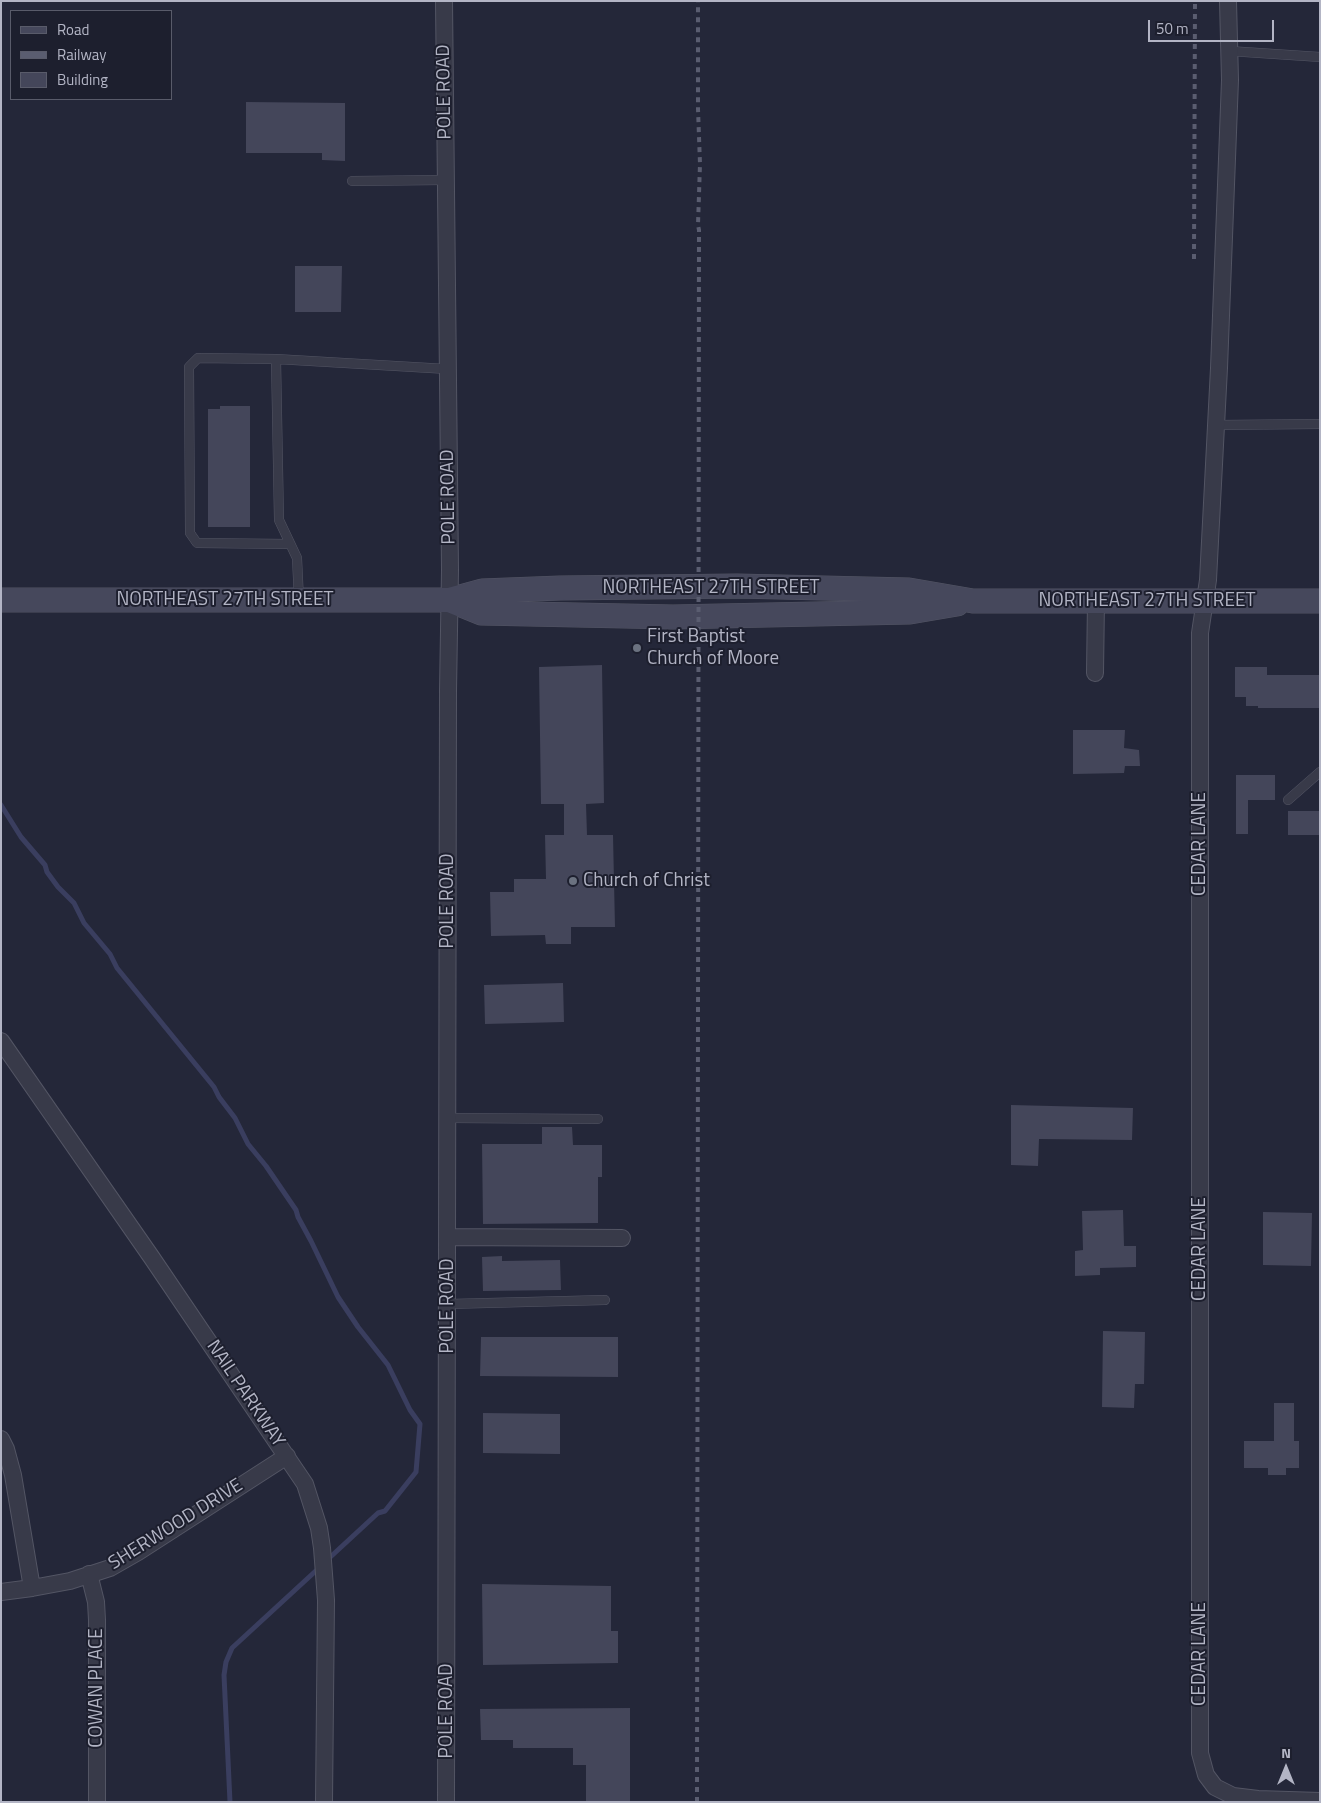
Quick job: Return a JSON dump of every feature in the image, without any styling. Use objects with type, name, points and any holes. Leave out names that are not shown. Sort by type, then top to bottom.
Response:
[{"type":"main road","name":"NORTHEAST 27TH STREET","points":[[1,600],[449,600],[481,613],[673,617],[910,612],[973,601],[1320,600]]},
{"type":"street","name":"POLE ROAD","points":[[444,1],[450,570],[446,1802]]},
{"type":"street","name":"CEDAR LANE","points":[[1228,1],[1230,80],[1216,425],[1208,580],[1200,633],[1200,1753],[1206,1775],[1210,1781],[1215,1787],[1233,1796],[1258,1799],[1320,1801]]},
{"type":"street","points":[[1095,673],[1096,601]]},
{"type":"street","name":"NAIL PARKWAY","points":[[1,1042],[287,1456],[304,1484],[319,1528],[326,1600],[324,1802]]},
{"type":"street","points":[[448,1237],[622,1238]]},
{"type":"street","points":[[1,1439],[6,1449],[12,1475],[32,1588]]},
{"type":"street","name":"SHERWOOD DRIVE","points":[[1,1592],[70,1581],[110,1568],[287,1456]]},
{"type":"street","name":"COWAN PLACE","points":[[89,1574],[96,1602],[97,1620],[96,1802]]},
{"type":"lane","points":[[1229,51],[1320,57]]},
{"type":"lane","points":[[352,181],[445,180]]},
{"type":"lane","points":[[290,544],[197,543],[190,533],[189,367],[198,358],[276,359],[447,369]]},
{"type":"lane","points":[[276,359],[279,520],[297,558],[299,600]]},
{"type":"lane","points":[[1216,425],[1320,424]]},
{"type":"lane","points":[[1288,800],[1320,772]]},
{"type":"lane","points":[[448,1118],[598,1119]]},
{"type":"lane","points":[[448,1304],[605,1300]]},
{"type":"building","points":[[246,102],[345,103],[345,161],[322,160],[322,153],[246,153]]},
{"type":"building","points":[[295,266],[342,266],[341,312],[295,312]]},
{"type":"building","points":[[220,406],[250,406],[250,527],[208,527],[208,409],[220,409]]},
{"type":"building","points":[[602,665],[604,803],[586,804],[587,835],[613,835],[615,927],[571,927],[571,944],[546,944],[545,935],[491,936],[490,892],[514,892],[514,879],[546,879],[545,835],[564,835],[564,804],[541,804],[539,667]]},
{"type":"building","points":[[1235,667],[1267,667],[1267,675],[1320,675],[1320,708],[1258,708],[1258,706],[1246,706],[1246,697],[1235,697]]},
{"type":"building","points":[[1073,730],[1125,730],[1124,748],[1139,750],[1140,766],[1125,766],[1124,773],[1073,774]]},
{"type":"building","points":[[1236,775],[1275,775],[1275,800],[1248,800],[1248,834],[1236,834]]},
{"type":"building","points":[[1288,811],[1320,811],[1320,835],[1288,835]]},
{"type":"building","points":[[563,983],[564,1022],[485,1024],[484,985]]},
{"type":"building","points":[[1011,1105],[1133,1108],[1132,1140],[1039,1139],[1038,1166],[1011,1165]]},
{"type":"building","points":[[542,1127],[572,1127],[573,1145],[602,1145],[602,1177],[598,1177],[598,1223],[483,1224],[482,1144],[542,1144]]},
{"type":"building","points":[[1123,1210],[1124,1246],[1136,1246],[1136,1267],[1100,1268],[1100,1275],[1075,1276],[1075,1251],[1083,1250],[1082,1211]]},
{"type":"building","points":[[1263,1212],[1312,1213],[1311,1266],[1263,1265]]},
{"type":"building","points":[[502,1256],[502,1261],[560,1260],[561,1290],[483,1291],[482,1257]]},
{"type":"building","points":[[1103,1331],[1145,1332],[1144,1384],[1135,1384],[1134,1408],[1102,1407]]},
{"type":"building","points":[[481,1337],[618,1337],[618,1377],[480,1376]]},
{"type":"building","points":[[1274,1403],[1294,1403],[1294,1441],[1299,1441],[1299,1468],[1286,1468],[1286,1475],[1268,1475],[1268,1468],[1244,1468],[1244,1441],[1274,1441]]},
{"type":"building","points":[[483,1413],[560,1414],[560,1454],[483,1453]]},
{"type":"building","points":[[482,1584],[611,1586],[611,1631],[618,1631],[618,1663],[483,1665]]},
{"type":"building","points":[[630,1708],[630,1802],[586,1802],[586,1765],[573,1765],[573,1748],[513,1748],[513,1740],[481,1740],[480,1709]]},
{"type":"waterway","points":[[1,805],[21,837],[45,865],[47,872],[58,887],[74,903],[84,923],[110,954],[117,968],[214,1087],[235,1118],[248,1144],[266,1166],[296,1210],[338,1297],[358,1327],[388,1365],[410,1410],[420,1424],[416,1472],[385,1511],[378,1513],[326,1561]]},
{"type":"waterway","points":[[230,1802],[224,1675],[226,1662],[232,1648],[320,1567]]},
{"type":"railway","points":[[697,1802],[698,225],[700,164],[698,1]]},
{"type":"railway","points":[[1194,259],[1195,1]]},
{"type":"place","name":"First Baptist Church of Moore","points":[[637,648]]},
{"type":"place","name":"Church of Christ","points":[[573,881]]}]
